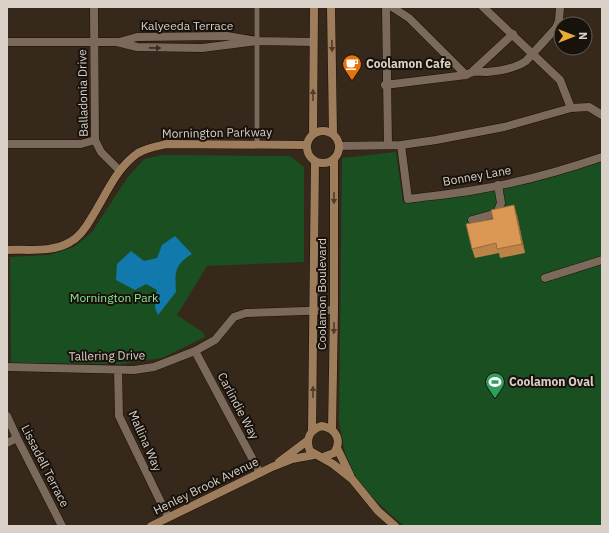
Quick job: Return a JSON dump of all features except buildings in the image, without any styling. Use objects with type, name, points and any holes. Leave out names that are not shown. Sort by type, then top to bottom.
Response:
[{"type":"street","name":"Balladonia Drive","points":[[94,7],[93,42],[95,140],[101,152],[119,170]]},
{"type":"street","points":[[314,7],[313,134],[307,145],[308,154],[315,160],[326,163],[334,159],[339,151],[339,146],[333,133],[331,7]]},
{"type":"street","points":[[386,7],[388,145]]},
{"type":"street","points":[[392,7],[409,18],[470,73]]},
{"type":"street","points":[[483,7],[560,80],[571,108]]},
{"type":"street","points":[[386,85],[470,73],[488,72],[520,65],[533,54],[556,28],[559,21],[560,7]]},
{"type":"street","points":[[470,73],[513,34]]},
{"type":"street","name":"Kalyeeda Terrace","points":[[7,42],[117,42],[137,37],[227,36],[258,41],[313,42]]},
{"type":"street","name":"Kalyeeda Terrace","points":[[117,42],[137,48],[202,48],[258,41]]},
{"type":"street","points":[[339,146],[401,145],[504,127],[571,108],[589,107],[601,111]]},
{"type":"street","points":[[313,134],[321,130],[333,133]]},
{"type":"street","points":[[7,144],[81,144],[95,140]]},
{"type":"street","name":"Mornington Parkway","points":[[7,250],[44,249],[58,247],[71,242],[86,227],[119,170],[139,152],[167,144],[307,145]]},
{"type":"street","name":"Bonney Lane","points":[[401,145],[408,199],[498,186],[571,167],[602,157]]},
{"type":"street","name":"Coolamon Boulevard","points":[[332,430],[334,159]]},
{"type":"street","name":"Coolamon Boulevard","points":[[312,431],[315,160]]},
{"type":"street","points":[[472,220],[497,213],[501,203],[498,186]]},
{"type":"street","points":[[545,278],[602,260]]},
{"type":"street","name":"Tallering Drive","points":[[7,367],[134,370],[154,367],[195,351],[215,340],[234,317],[246,313],[334,310]]},
{"type":"street","name":"Carlindie Way","points":[[195,351],[260,473]]},
{"type":"street","name":"Mallina Way","points":[[118,370],[120,416],[168,517]]},
{"type":"street","name":"Lissadell Terrace","points":[[7,416],[62,526]]},
{"type":"street","points":[[352,479],[323,457],[310,451],[308,441],[312,431],[322,426],[332,430],[338,438],[337,448],[352,479],[378,511],[395,526]]},
{"type":"street","points":[[7,443],[17,438]]},
{"type":"street","name":"Henley Brook Avenue","points":[[272,467],[308,441]]},
{"type":"street","points":[[323,457],[329,456],[337,448]]},
{"type":"street","name":"Henley Brook Avenue","points":[[151,526],[272,467],[314,454]]},
{"type":"lane","points":[[257,7],[257,144]]},
{"type":"green space","points":[[396,152],[403,203],[503,187],[553,176],[602,162],[602,526],[405,526],[371,495],[354,476],[346,457],[339,422],[342,158]]},
{"type":"green space","name":"Mornington Park","points":[[162,155],[290,156],[304,167],[304,262],[207,266],[177,315],[204,333],[205,337],[162,358],[120,364],[11,363],[10,257],[49,255],[74,247],[92,232],[127,178],[144,159]]},
{"type":"water","points":[[175,236],[192,254],[179,266],[176,274],[176,292],[158,315],[155,308],[157,290],[146,284],[135,290],[116,280],[117,264],[131,251],[144,261],[157,258],[162,245]]},
{"type":"place","name":"Coolamon Cafe","points":[[352,81]]},
{"type":"place","name":"Coolamon Oval","points":[[495,399]]}]
